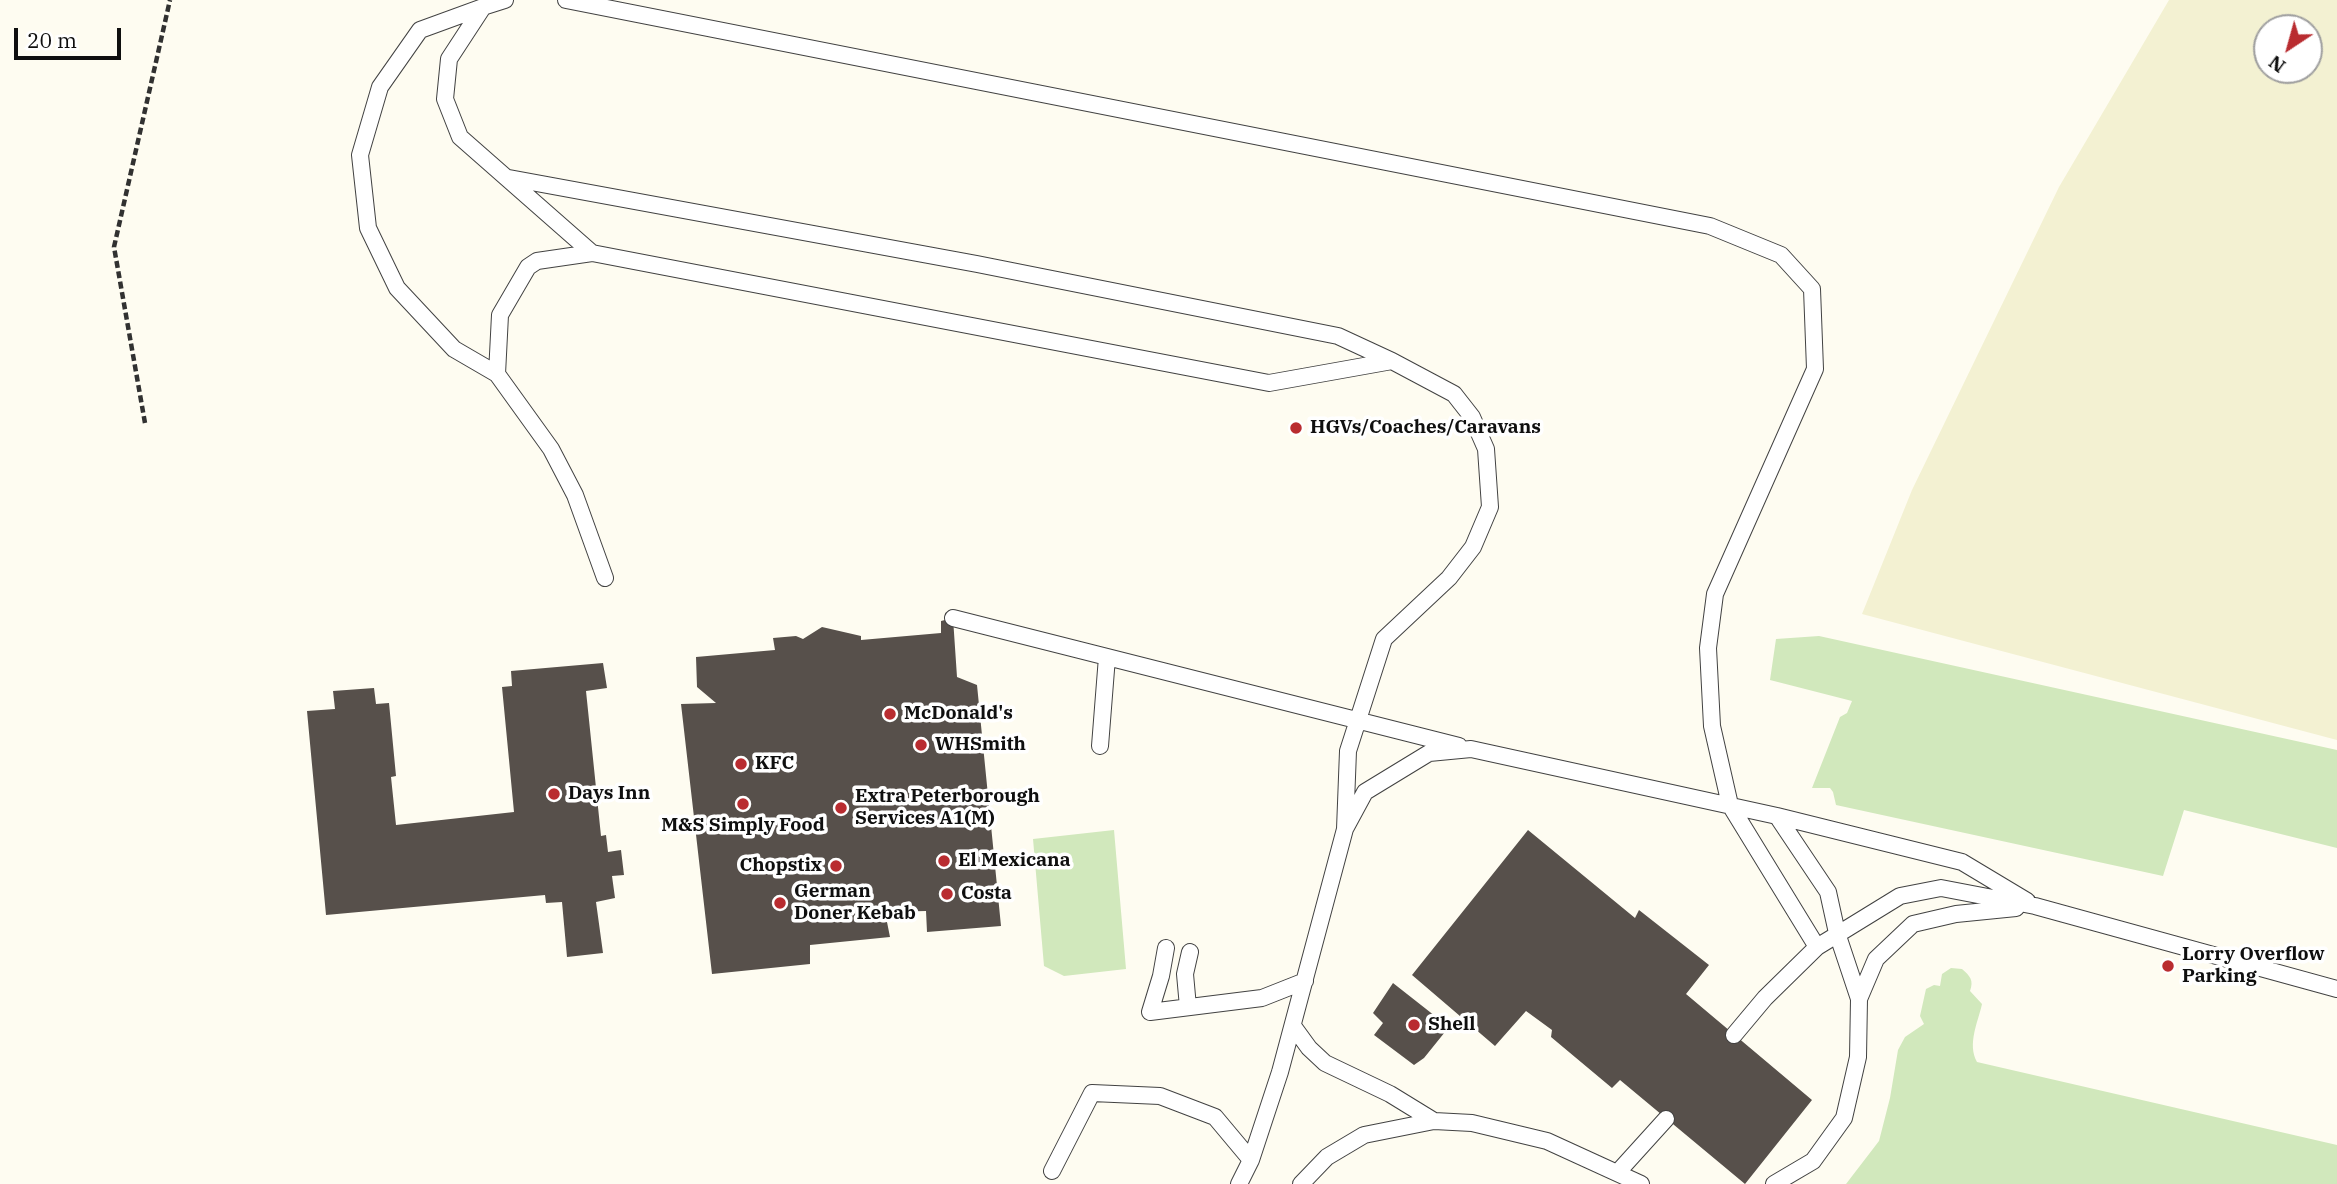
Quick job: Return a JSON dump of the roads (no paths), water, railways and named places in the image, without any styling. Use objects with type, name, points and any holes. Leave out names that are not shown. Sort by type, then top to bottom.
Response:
[{"type":"lane","points":[[505,0],[420,30],[380,87],[359,155],[368,228],[397,288],[454,349],[497,374],[551,449],[575,495],[605,578]]},
{"type":"lane","points":[[566,0],[1710,226],[1781,255],[1812,289],[1815,369],[1715,594],[1708,648],[1712,726],[1730,805],[1817,947]]},
{"type":"lane","points":[[483,7],[449,59],[445,100],[460,137],[592,253]]},
{"type":"lane","points":[[509,178],[977,264],[1338,336],[1454,394],[1472,417],[1486,449],[1490,507],[1473,547],[1449,578],[1384,639],[1348,751],[1345,829],[1305,981],[1251,1160],[1239,1184]]},
{"type":"lane","points":[[497,374],[500,314],[528,267],[537,261],[592,253],[1269,383],[1392,361]]},
{"type":"lane","points":[[953,618],[1471,750],[1730,805],[1962,862],[2035,906]]},
{"type":"lane","points":[[1100,747],[1107,657]]},
{"type":"lane","points":[[1345,829],[1365,792],[1429,753],[1471,750]]},
{"type":"lane","points":[[1774,1184],[1813,1161],[1844,1118],[1858,1056],[1858,999],[1828,892],[1777,816]]},
{"type":"lane","points":[[1734,1035],[1765,998],[1817,947],[1900,896],[1941,888],[2035,906],[2337,989]]},
{"type":"lane","points":[[1858,999],[1876,959],[1913,924],[1956,914],[2035,906]]},
{"type":"lane","points":[[1166,948],[1150,1013],[1262,998],[1305,981]]},
{"type":"lane","points":[[1188,1007],[1185,974],[1190,952]]},
{"type":"lane","points":[[1293,1026],[1309,1048],[1325,1063],[1390,1094],[1434,1121]]},
{"type":"lane","points":[[1052,1171],[1092,1093],[1160,1096],[1215,1117],[1251,1160]]},
{"type":"lane","points":[[1618,1172],[1666,1119]]},
{"type":"lane","points":[[1301,1184],[1327,1157],[1364,1135],[1434,1121],[1472,1123],[1548,1141],[1641,1184]]},
{"type":"place","name":"HGVs/Coaches/Caravans","points":[[1296,428]]},
{"type":"place","name":"McDonald's","points":[[890,714]]},
{"type":"place","name":"WHSmith","points":[[921,745]]},
{"type":"place","name":"KFC","points":[[741,764]]},
{"type":"place","name":"Days Inn","points":[[554,794]]},
{"type":"place","name":"M&S Simply Food","points":[[743,804]]},
{"type":"place","name":"Extra Peterborough Services A1(M)","points":[[841,808]]},
{"type":"place","name":"El Mexicana","points":[[944,861]]},
{"type":"place","name":"Chopstix","points":[[836,866]]},
{"type":"place","name":"Costa","points":[[947,894]]},
{"type":"place","name":"German Doner Kebab","points":[[780,903]]},
{"type":"place","name":"Lorry Overflow Parking","points":[[2168,966]]},
{"type":"place","name":"Shell","points":[[1414,1025]]}]
